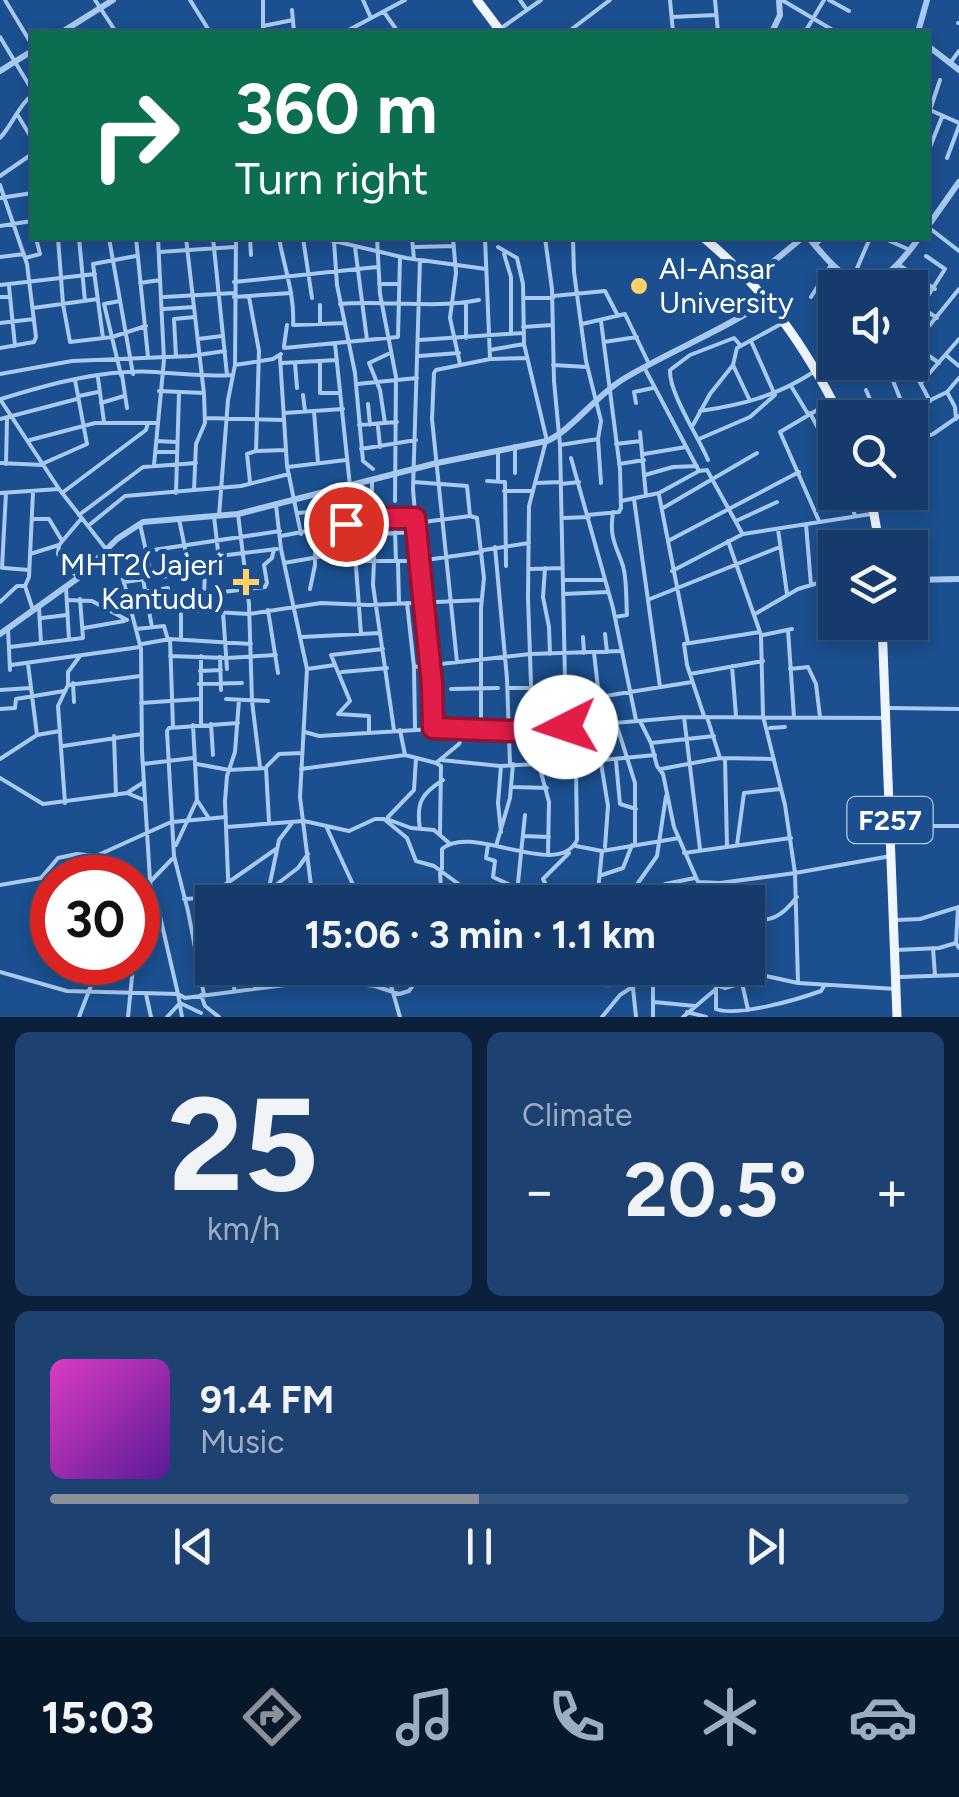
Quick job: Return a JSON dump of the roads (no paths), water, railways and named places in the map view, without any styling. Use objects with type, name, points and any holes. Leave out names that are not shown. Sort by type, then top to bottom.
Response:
[{"type":"main road","points":[[480,0],[501,30]]},
{"type":"main road","points":[[709,240],[753,279],[784,314],[833,400]]},
{"type":"main road","points":[[753,279],[785,322],[831,400]]},
{"type":"main road","points":[[874,510],[878,530]]},
{"type":"main road","name":"F257","points":[[885,640],[898,1017]]},
{"type":"main road","name":"F257","points":[[887,712],[898,1017]]},
{"type":"street","points":[[5,0],[30,44]]},
{"type":"street","points":[[65,30],[98,4],[113,0]]},
{"type":"street","points":[[190,0],[209,30]]},
{"type":"street","points":[[263,0],[262,29],[293,20]]},
{"type":"street","points":[[363,0],[371,18]]},
{"type":"street","points":[[387,0],[391,8]]},
{"type":"street","points":[[349,30],[405,0]]},
{"type":"street","points":[[520,0],[527,10]]},
{"type":"street","points":[[503,30],[541,0]]},
{"type":"street","points":[[571,30],[610,0]]},
{"type":"street","points":[[670,0],[672,30]]},
{"type":"street","points":[[714,0],[718,30]]},
{"type":"street","points":[[773,30],[780,16],[780,0],[833,30]]},
{"type":"street","points":[[806,30],[827,0],[849,11]]},
{"type":"street","points":[[919,30],[927,0]]},
{"type":"street","points":[[98,4],[115,30]]},
{"type":"street","points":[[292,10],[294,30]]},
{"type":"street","points":[[384,11],[397,30]]},
{"type":"street","points":[[672,17],[716,15]]},
{"type":"street","points":[[360,24],[365,30]]},
{"type":"street","points":[[0,38],[30,88]]},
{"type":"street","points":[[930,47],[959,70]]},
{"type":"street","points":[[0,71],[30,50]]},
{"type":"street","points":[[951,62],[959,51]]},
{"type":"street","points":[[940,80],[930,102],[931,112],[959,124],[947,158]]},
{"type":"street","points":[[0,138],[30,94]]},
{"type":"street","points":[[18,114],[30,135]]},
{"type":"street","points":[[930,147],[942,117]]},
{"type":"street","points":[[0,176],[30,155]]},
{"type":"street","points":[[0,185],[25,256],[36,341],[0,348]]},
{"type":"street","points":[[930,223],[958,188]]},
{"type":"street","points":[[2,198],[30,193]]},
{"type":"street","points":[[0,226],[30,221]]},
{"type":"street","points":[[930,228],[959,250]]},
{"type":"street","points":[[0,257],[40,254],[36,240]]},
{"type":"street","points":[[58,240],[70,342],[112,337],[146,326]]},
{"type":"street","points":[[78,240],[86,301]]},
{"type":"street","points":[[109,240],[133,374]]},
{"type":"street","points":[[136,240],[148,357]]},
{"type":"street","points":[[154,464],[164,356],[158,240]]},
{"type":"street","points":[[186,240],[204,393],[194,490]]},
{"type":"street","points":[[124,582],[220,569],[217,516],[230,375],[222,336],[213,240]]},
{"type":"street","points":[[250,240],[252,255]]},
{"type":"street","points":[[279,240],[291,293],[290,325],[280,360],[286,450],[301,534]]},
{"type":"street","points":[[303,240],[312,298]]},
{"type":"street","points":[[329,240],[352,242],[400,257],[486,269]]},
{"type":"street","points":[[377,240],[381,301],[395,379],[396,501]]},
{"type":"street","points":[[412,240],[419,303],[415,521],[433,728]]},
{"type":"street","points":[[453,240],[451,303],[460,364]]},
{"type":"street","points":[[485,240],[490,359]]},
{"type":"street","points":[[544,240],[552,297],[559,440],[567,727],[578,822],[575,846],[545,874],[546,885]]},
{"type":"street","points":[[573,240],[576,294],[601,426],[598,439],[602,482]]},
{"type":"street","points":[[753,279],[802,240]]},
{"type":"street","points":[[808,240],[837,270]]},
{"type":"street","points":[[815,245],[820,240]]},
{"type":"street","points":[[856,270],[869,240]]},
{"type":"street","points":[[894,240],[910,250]]},
{"type":"street","points":[[893,270],[918,240]]},
{"type":"street","points":[[158,252],[215,248],[235,241],[235,366],[230,375]]},
{"type":"street","points":[[334,241],[335,272],[356,384],[363,462],[373,469]]},
{"type":"street","points":[[352,242],[367,340]]},
{"type":"street","points":[[414,247],[454,246]]},
{"type":"street","points":[[498,247],[517,258],[524,298],[524,344],[546,441],[529,506],[529,569],[534,730],[538,764],[547,788],[548,853]]},
{"type":"street","points":[[504,253],[510,278],[512,333]]},
{"type":"street","points":[[103,338],[94,263],[136,256]]},
{"type":"street","points":[[926,256],[945,269],[928,297]]},
{"type":"street","points":[[284,348],[387,339],[399,334],[400,257]]},
{"type":"street","points":[[899,264],[934,288]]},
{"type":"street","points":[[827,270],[830,265]]},
{"type":"street","points":[[234,282],[377,267]]},
{"type":"street","points":[[0,285],[95,274]]},
{"type":"street","points":[[138,283],[160,280]]},
{"type":"street","points":[[9,284],[14,346]]},
{"type":"street","points":[[379,284],[397,284]]},
{"type":"street","points":[[812,298],[818,285]]},
{"type":"street","points":[[524,298],[605,292],[618,316]]},
{"type":"street","points":[[162,298],[291,293]]},
{"type":"street","points":[[928,328],[958,293]]},
{"type":"street","points":[[0,297],[10,297]]},
{"type":"street","points":[[249,297],[258,339],[256,450]]},
{"type":"street","points":[[32,308],[98,299]]},
{"type":"street","points":[[559,440],[609,388],[768,299]]},
{"type":"street","points":[[340,304],[479,300]]},
{"type":"street","points":[[120,301],[105,303],[127,408]]},
{"type":"street","points":[[466,303],[466,338]]},
{"type":"street","points":[[320,305],[320,324]]},
{"type":"street","points":[[162,310],[194,307]]},
{"type":"street","points":[[928,312],[937,318]]},
{"type":"street","points":[[582,324],[626,314],[654,388],[698,468]]},
{"type":"street","points":[[176,357],[174,319],[194,317]]},
{"type":"street","points":[[0,324],[34,319]]},
{"type":"street","points":[[562,518],[620,510],[619,464],[601,320]]},
{"type":"street","points":[[750,402],[734,364],[735,352],[785,322]]},
{"type":"street","points":[[278,326],[345,323]]},
{"type":"street","points":[[419,340],[512,333],[552,325]]},
{"type":"street","points":[[198,339],[222,336]]},
{"type":"street","points":[[604,342],[636,338]]},
{"type":"street","points":[[708,460],[694,425],[676,396],[670,370],[690,355],[722,342],[734,338],[741,346]]},
{"type":"street","points":[[922,383],[959,339]]},
{"type":"street","points":[[751,341],[775,395]]},
{"type":"street","points":[[335,344],[350,486]]},
{"type":"street","points":[[489,350],[524,344]]},
{"type":"street","points":[[0,374],[72,361],[225,351]]},
{"type":"street","points":[[419,356],[459,352]]},
{"type":"street","points":[[380,447],[377,382],[369,361],[389,354]]},
{"type":"street","points":[[928,355],[939,363]]},
{"type":"street","points":[[946,355],[959,366]]},
{"type":"street","points":[[457,662],[432,419],[434,373],[490,359],[527,358]]},
{"type":"street","points":[[235,366],[280,360],[337,360]]},
{"type":"street","points":[[295,363],[296,388]]},
{"type":"street","points":[[320,363],[320,393],[342,393]]},
{"type":"street","points":[[694,425],[718,381],[734,364]]},
{"type":"street","points":[[553,365],[587,367]]},
{"type":"street","points":[[699,439],[750,418],[775,395],[815,371]]},
{"type":"street","points":[[150,855],[140,646],[130,620],[124,582],[106,549],[60,491],[0,399],[75,380],[122,375],[230,375]]},
{"type":"street","points":[[98,378],[104,423]]},
{"type":"street","points":[[356,384],[417,378]]},
{"type":"street","points":[[920,380],[930,401],[947,392],[959,378]]},
{"type":"street","points":[[9,415],[3,464],[42,464],[87,444],[75,380]]},
{"type":"street","points":[[791,386],[818,430]]},
{"type":"street","points":[[636,403],[634,392],[654,388]]},
{"type":"street","points":[[159,390],[204,393]]},
{"type":"street","points":[[866,390],[870,400]]},
{"type":"street","points":[[0,420],[98,392]]},
{"type":"street","points":[[928,434],[957,417],[947,392]]},
{"type":"street","points":[[176,493],[179,393]]},
{"type":"street","points":[[303,395],[305,412]]},
{"type":"street","points":[[700,411],[775,395]]},
{"type":"street","points":[[100,404],[124,396]]},
{"type":"street","points":[[368,404],[370,424]]},
{"type":"street","points":[[818,409],[780,432],[820,521]]},
{"type":"street","points":[[204,418],[256,420],[344,410]]},
{"type":"street","points":[[314,411],[318,464]]},
{"type":"street","points":[[359,425],[396,422]]},
{"type":"street","points":[[28,440],[104,423],[157,424]]},
{"type":"street","points":[[29,570],[1,568],[3,493],[60,491],[146,430],[148,423]]},
{"type":"street","points":[[640,432],[646,496]]},
{"type":"street","points":[[0,634],[38,613],[106,549],[140,524],[238,514],[515,446],[598,439]]},
{"type":"street","points":[[346,452],[416,440]]},
{"type":"street","points":[[155,441],[176,442]]},
{"type":"street","points":[[616,444],[641,441]]},
{"type":"street","points":[[515,446],[516,473]]},
{"type":"street","points":[[619,464],[686,447]]},
{"type":"street","points":[[250,484],[247,452],[286,450]]},
{"type":"street","points":[[498,450],[498,480]]},
{"type":"street","points":[[155,452],[176,452]]},
{"type":"street","points":[[663,508],[758,453]]},
{"type":"street","points":[[571,458],[615,617],[628,692],[651,744],[656,766],[661,769],[678,838],[695,878],[701,883],[720,883],[891,856]]},
{"type":"street","points":[[88,526],[126,496],[250,484],[288,471],[346,460]]},
{"type":"street","points":[[78,578],[58,554],[60,542],[80,516],[135,471],[154,464],[196,463]]},
{"type":"street","points":[[645,475],[673,467],[709,471],[742,534]]},
{"type":"street","points":[[621,501],[659,493],[698,468]]},
{"type":"street","points":[[668,542],[798,472]]},
{"type":"street","points":[[361,634],[357,562],[372,506],[372,480]]},
{"type":"street","points":[[487,480],[504,481],[506,566]]},
{"type":"street","points":[[414,482],[466,486],[470,516]]},
{"type":"street","points":[[535,483],[579,482]]},
{"type":"street","points":[[504,491],[533,490]]},
{"type":"street","points":[[33,492],[25,586],[38,613],[41,642]]},
{"type":"street","points":[[659,493],[688,642]]},
{"type":"street","points":[[634,499],[660,687]]},
{"type":"street","points":[[736,520],[777,502]]},
{"type":"street","points":[[276,505],[284,563],[308,669],[300,797],[311,885]]},
{"type":"street","points":[[298,514],[372,506]]},
{"type":"street","points":[[853,510],[855,516]]},
{"type":"street","points":[[612,512],[614,552],[622,565],[627,615],[615,617]]},
{"type":"street","points":[[238,514],[252,644],[252,701],[269,822]]},
{"type":"street","points":[[672,571],[742,534],[875,514]]},
{"type":"street","points":[[147,551],[239,537],[315,532],[369,519],[477,518],[484,578],[481,730]]},
{"type":"street","points":[[32,519],[49,519],[60,542]]},
{"type":"street","points":[[178,520],[190,572]]},
{"type":"street","points":[[140,524],[152,578]]},
{"type":"street","points":[[806,524],[810,584]]},
{"type":"street","points":[[778,529],[788,595]]},
{"type":"street","points":[[310,588],[315,532]]},
{"type":"street","points":[[395,532],[400,603]]},
{"type":"street","points":[[405,755],[380,633],[374,562],[376,533],[416,532]]},
{"type":"street","points":[[728,541],[760,634],[764,716],[795,873],[798,982]]},
{"type":"street","points":[[30,554],[60,542]]},
{"type":"street","points":[[357,562],[420,560],[529,543]]},
{"type":"street","points":[[495,547],[512,786],[496,847]]},
{"type":"street","points":[[648,600],[780,547]]},
{"type":"street","points":[[219,556],[282,549]]},
{"type":"street","points":[[223,592],[267,586],[264,564],[272,558],[274,550]]},
{"type":"street","points":[[284,563],[358,550]]},
{"type":"street","points":[[545,568],[543,597],[550,654]]},
{"type":"street","points":[[529,569],[562,568]]},
{"type":"street","points":[[204,571],[204,596]]},
{"type":"street","points":[[144,579],[152,627]]},
{"type":"street","points":[[562,580],[603,580]]},
{"type":"street","points":[[928,581],[959,581]]},
{"type":"street","points":[[755,614],[818,582]]},
{"type":"street","points":[[0,602],[17,586],[25,586]]},
{"type":"street","points":[[66,587],[69,640]]},
{"type":"street","points":[[148,591],[168,588]]},
{"type":"street","points":[[0,594],[8,592]]},
{"type":"street","points":[[563,594],[608,592]]},
{"type":"street","points":[[10,647],[82,638],[80,599]]},
{"type":"street","points":[[67,600],[92,601],[130,620]]},
{"type":"street","points":[[181,640],[182,607],[249,614],[294,605],[482,600]]},
{"type":"street","points":[[407,603],[415,729]]},
{"type":"street","points":[[268,610],[278,673]]},
{"type":"street","points":[[221,687],[223,612]]},
{"type":"street","points":[[38,613],[68,615]]},
{"type":"street","points":[[164,617],[169,640],[173,727]]},
{"type":"street","points":[[82,629],[130,620]]},
{"type":"street","points":[[136,630],[164,626]]},
{"type":"street","points":[[8,629],[10,668],[169,640],[252,644]]},
{"type":"street","points":[[726,846],[723,759],[692,682],[683,648],[688,642],[790,629],[794,717]]},
{"type":"street","points":[[302,637],[380,633]]},
{"type":"street","points":[[605,634],[607,652]]},
{"type":"street","points":[[584,636],[584,653]]},
{"type":"street","points":[[368,733],[369,716],[339,716],[350,702],[332,658],[334,654],[384,649]]},
{"type":"street","points":[[414,667],[530,654],[622,651]]},
{"type":"street","points":[[594,652],[600,697]]},
{"type":"street","points":[[170,656],[276,655]]},
{"type":"street","points":[[74,702],[68,672],[80,656]]},
{"type":"street","points":[[201,656],[201,724]]},
{"type":"street","points":[[690,674],[763,660]]},
{"type":"street","points":[[28,664],[38,735]]},
{"type":"street","points":[[308,669],[335,665]]},
{"type":"street","points":[[732,665],[736,716]]},
{"type":"street","points":[[790,669],[808,667],[816,684],[820,717]]},
{"type":"street","points":[[340,672],[387,668]]},
{"type":"street","points":[[200,671],[224,670]]},
{"type":"street","points":[[64,803],[58,702],[64,692],[71,684],[141,676]]},
{"type":"street","points":[[566,702],[692,682]]},
{"type":"street","points":[[199,684],[221,687],[242,683]]},
{"type":"street","points":[[0,690],[30,688]]},
{"type":"street","points":[[451,689],[498,688]]},
{"type":"street","points":[[508,688],[532,688]]},
{"type":"street","points":[[0,709],[15,708],[16,700],[31,696],[64,692]]},
{"type":"street","points":[[142,703],[199,698]]},
{"type":"street","points":[[226,699],[268,701]]},
{"type":"street","points":[[229,885],[226,817],[239,700]]},
{"type":"street","points":[[305,732],[319,736],[433,728],[510,731],[684,717],[820,717],[959,709]]},
{"type":"street","points":[[684,717],[700,849]]},
{"type":"street","points":[[220,1017],[207,1008],[202,995],[174,856],[167,730],[238,723]]},
{"type":"street","points":[[602,874],[622,868],[634,845],[636,783],[616,723]]},
{"type":"street","points":[[211,724],[213,756]]},
{"type":"street","points":[[160,872],[174,856],[196,800],[193,726]]},
{"type":"street","points":[[768,728],[785,727]]},
{"type":"street","points":[[439,761],[458,744],[466,730]]},
{"type":"street","points":[[0,759],[38,735],[60,731]]},
{"type":"street","points":[[62,746],[142,734]]},
{"type":"street","points":[[114,736],[116,795]]},
{"type":"street","points":[[651,744],[714,736]]},
{"type":"street","points":[[195,765],[210,764],[229,770],[262,768],[279,754],[302,753]]},
{"type":"street","points":[[301,769],[405,755],[501,766],[538,764]]},
{"type":"street","points":[[561,764],[655,755]]},
{"type":"street","points":[[143,764],[194,758]]},
{"type":"street","points":[[385,819],[414,790],[416,758]]},
{"type":"street","points":[[661,769],[723,759],[774,758]]},
{"type":"street","points":[[439,761],[444,780],[440,833]]},
{"type":"street","points":[[616,761],[620,804],[636,808]]},
{"type":"street","points":[[602,762],[608,806],[602,885]]},
{"type":"street","points":[[501,766],[501,832]]},
{"type":"street","points":[[0,778],[42,804],[127,794],[146,801]]},
{"type":"street","points":[[420,829],[421,798],[444,780]]},
{"type":"street","points":[[127,794],[144,782]]},
{"type":"street","points":[[512,786],[547,788]]},
{"type":"street","points":[[737,845],[744,792],[781,788]]},
{"type":"street","points":[[638,885],[657,856],[668,792]]},
{"type":"street","points":[[196,800],[208,818]]},
{"type":"street","points":[[516,885],[525,815]]},
{"type":"street","points":[[0,885],[41,878],[58,858],[96,856],[161,824],[226,817]]},
{"type":"street","points":[[226,826],[304,821],[349,830],[375,818],[440,833],[449,843]]},
{"type":"street","points":[[385,819],[407,838],[416,861],[442,871],[462,885]]},
{"type":"street","points":[[147,822],[173,822]]},
{"type":"street","points":[[268,885],[279,840],[293,822]]},
{"type":"street","points":[[326,826],[353,885]]},
{"type":"street","points":[[893,826],[959,826]]},
{"type":"street","points":[[524,836],[549,836]]},
{"type":"street","points":[[575,846],[604,850],[678,838]]},
{"type":"street","points":[[684,853],[791,838]]},
{"type":"street","points":[[442,885],[442,849],[449,843],[473,842],[521,851],[568,853]]},
{"type":"street","points":[[488,845],[486,858],[494,861],[493,877],[511,885]]},
{"type":"street","points":[[184,899],[202,898],[244,869],[254,868],[276,849]]},
{"type":"street","points":[[276,885],[298,868],[308,854]]},
{"type":"street","points":[[665,885],[695,878]]},
{"type":"street","points":[[765,921],[785,912],[797,897]]},
{"type":"street","points":[[896,920],[920,919],[959,907],[958,946],[897,950]]},
{"type":"street","points":[[160,924],[182,1017]]},
{"type":"street","points":[[932,948],[934,976]]},
{"type":"street","points":[[0,972],[88,994],[178,994],[184,998],[279,985]]},
{"type":"street","points":[[898,977],[959,974]]},
{"type":"street","points":[[765,976],[896,989]]},
{"type":"street","points":[[79,1017],[91,985]]},
{"type":"street","points":[[128,1017],[131,985]]},
{"type":"street","points":[[234,985],[234,991]]},
{"type":"street","points":[[362,985],[394,994],[409,991],[413,985]]},
{"type":"street","points":[[391,985],[400,1017]]},
{"type":"street","points":[[621,985],[635,986]]},
{"type":"street","points":[[602,1017],[620,996],[639,985]]},
{"type":"street","points":[[653,985],[653,1017]]},
{"type":"street","points":[[709,985],[716,988],[733,985]]},
{"type":"street","points":[[743,985],[750,1013]]},
{"type":"street","points":[[716,988],[717,1011],[750,1013],[821,991],[825,985]]},
{"type":"street","points":[[635,986],[636,1017]]},
{"type":"street","points":[[682,1017],[716,988]]},
{"type":"street","points":[[146,994],[151,1017]]},
{"type":"street","points":[[654,1002],[696,1006]]},
{"type":"street","points":[[180,1003],[202,1015],[207,1008]]},
{"type":"street","points":[[168,1017],[180,1003]]},
{"type":"street","points":[[688,1012],[706,1017]]},
{"type":"place","name":"Al-Ansar University","points":[[639,286]]},
{"type":"place","name":"MHT2(Jajeri Kantudu)","points":[[246,582]]}]
